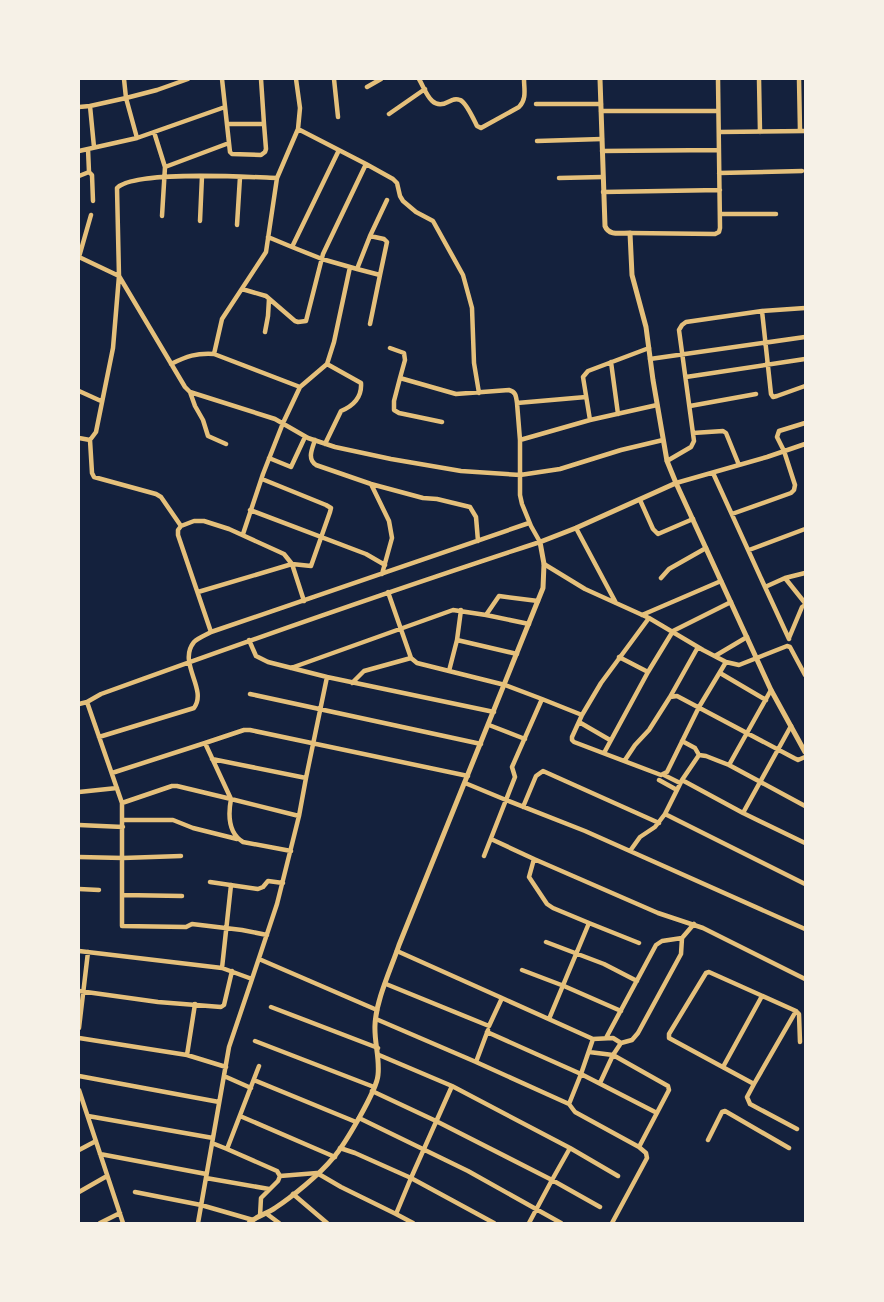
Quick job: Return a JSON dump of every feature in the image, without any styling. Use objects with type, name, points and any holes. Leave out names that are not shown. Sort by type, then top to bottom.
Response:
[{"type":"street","points":[[124,79],[126,98],[137,138]]},
{"type":"street","points":[[79,107],[158,90],[188,79]]},
{"type":"street","points":[[222,79],[230,152],[232,154],[261,154],[265,152],[261,79]]},
{"type":"street","points":[[214,354],[222,319],[266,252],[278,178],[298,129],[300,108],[296,79]]},
{"type":"street","points":[[334,79],[338,118]]},
{"type":"street","points":[[367,87],[381,79]]},
{"type":"street","points":[[419,79],[436,104],[446,103],[454,99],[463,102],[477,126],[481,128],[524,103],[524,79]]},
{"type":"street","points":[[600,79],[603,192],[605,226],[607,230],[610,233],[715,234],[719,232],[720,228],[718,79]]},
{"type":"street","points":[[759,79],[760,132]]},
{"type":"street","points":[[719,132],[803,131],[799,79]]},
{"type":"street","points":[[389,114],[425,90]]},
{"type":"street","points":[[536,104],[600,104]]},
{"type":"street","points":[[90,106],[94,147]]},
{"type":"street","points":[[79,151],[137,138],[226,107]]},
{"type":"street","points":[[601,111],[718,111]]},
{"type":"street","points":[[227,124],[264,124]]},
{"type":"street","points":[[298,129],[393,179],[397,183],[403,201],[416,212],[433,221],[464,275],[472,308],[474,363],[478,393]]},
{"type":"street","points":[[154,132],[165,167],[162,216]]},
{"type":"street","points":[[537,141],[602,139]]},
{"type":"street","points":[[165,167],[229,143]]},
{"type":"street","points":[[88,148],[93,202]]},
{"type":"street","points":[[292,246],[339,150]]},
{"type":"street","points":[[602,151],[719,150]]},
{"type":"street","points":[[242,289],[269,299],[295,321],[306,321],[322,259],[366,164]]},
{"type":"street","points":[[719,173],[802,171]]},
{"type":"street","points":[[79,176],[89,172]]},
{"type":"street","points":[[181,526],[161,497],[156,494],[94,477],[92,473],[90,440],[96,432],[113,348],[119,276],[117,188],[124,184],[164,176],[278,178]]},
{"type":"street","points":[[200,221],[202,176]]},
{"type":"street","points":[[237,225],[240,177]]},
{"type":"street","points":[[559,178],[603,178]]},
{"type":"street","points":[[603,192],[720,190]]},
{"type":"street","points":[[357,269],[387,200]]},
{"type":"street","points":[[720,214],[776,214]]},
{"type":"street","points":[[91,215],[79,257],[119,276],[171,364],[190,392],[208,436],[226,444]]},
{"type":"street","points":[[630,233],[632,275],[646,327],[667,461],[772,690],[805,752]]},
{"type":"street","points":[[268,236],[322,259],[380,275]]},
{"type":"street","points":[[370,236],[386,240],[370,324]]},
{"type":"street","points":[[243,534],[269,458],[300,387],[327,364],[334,342],[350,267]]},
{"type":"street","points":[[265,332],[269,299]]},
{"type":"street","points":[[667,461],[694,445],[680,330],[682,325],[686,322],[762,311],[805,308]]},
{"type":"street","points":[[762,311],[771,394],[773,397],[805,386]]},
{"type":"street","points":[[650,359],[805,337]]},
{"type":"street","points":[[390,348],[404,353],[405,360],[394,401],[394,410],[399,413],[442,422]]},
{"type":"street","points":[[590,420],[583,377],[585,373],[649,348]]},
{"type":"street","points":[[171,364],[194,354],[214,354],[300,387]]},
{"type":"street","points":[[686,377],[805,359]]},
{"type":"street","points":[[611,362],[618,414]]},
{"type":"street","points":[[325,444],[341,411],[355,403],[361,388],[361,383],[327,364]]},
{"type":"street","points":[[135,1192],[201,1205],[251,1221],[267,1214],[335,1157],[358,1120],[378,1077],[379,1055],[375,1026],[378,1010],[397,951],[543,588],[544,564],[540,542],[530,525],[520,495],[520,440],[516,394],[512,391],[456,394],[400,378]]},
{"type":"street","points":[[79,391],[102,401]]},
{"type":"street","points":[[190,392],[275,419],[305,437],[325,444],[391,459],[461,471],[520,475],[560,469],[621,450],[664,440]]},
{"type":"street","points":[[690,406],[756,394]]},
{"type":"street","points":[[517,403],[586,397]]},
{"type":"street","points":[[520,440],[590,420],[657,405]]},
{"type":"street","points":[[732,514],[794,490],[795,485],[777,433],[779,430],[805,423]]},
{"type":"street","points":[[693,433],[723,431],[726,433],[739,465]]},
{"type":"street","points":[[269,458],[290,468],[305,437]]},
{"type":"street","points":[[79,438],[90,440]]},
{"type":"street","points":[[315,440],[310,456],[313,463],[371,484],[423,498],[437,498],[470,507],[476,517],[478,541]]},
{"type":"street","points":[[79,704],[101,694],[249,640],[540,542],[676,483],[805,444]]},
{"type":"street","points":[[713,473],[789,639]]},
{"type":"street","points":[[198,592],[292,564],[310,566],[331,508],[262,479]]},
{"type":"street","points":[[371,484],[389,521],[392,538],[382,574]]},
{"type":"street","points":[[640,500],[653,529],[658,534],[693,519]]},
{"type":"street","points":[[250,510],[373,557],[385,565]]},
{"type":"street","points":[[211,632],[178,535],[178,530],[181,526],[200,520],[223,526],[284,554],[292,564],[304,601]]},
{"type":"street","points":[[99,737],[194,708],[198,703],[198,695],[189,662],[192,646],[195,641],[211,632],[530,525]]},
{"type":"street","points":[[576,528],[616,602]]},
{"type":"street","points":[[748,550],[805,529]]},
{"type":"street","points":[[661,578],[669,569],[706,548]]},
{"type":"street","points":[[544,564],[585,589],[649,618],[726,662],[739,665],[787,646]]},
{"type":"street","points":[[765,587],[785,578],[805,573]]},
{"type":"street","points":[[785,578],[805,604],[802,607],[787,646]]},
{"type":"street","points":[[642,615],[721,581]]},
{"type":"street","points":[[388,592],[411,658],[417,663],[505,685],[582,715]]},
{"type":"street","points":[[486,615],[499,596],[503,595],[538,601]]},
{"type":"street","points":[[604,753],[648,672],[673,632],[731,602]]},
{"type":"street","points":[[291,668],[453,610],[529,624]]},
{"type":"street","points":[[449,671],[457,640],[461,610]]},
{"type":"street","points":[[649,618],[601,683],[582,715],[572,740],[661,775],[664,774],[805,843]]},
{"type":"street","points":[[715,656],[747,637]]},
{"type":"street","points":[[249,640],[256,656],[268,662],[327,678],[494,712]]},
{"type":"street","points":[[457,640],[517,654]]},
{"type":"street","points":[[787,646],[805,675]]},
{"type":"street","points":[[625,760],[635,744],[649,730],[698,647]]},
{"type":"street","points":[[620,657],[648,672]]},
{"type":"street","points":[[352,683],[364,671],[411,658]]},
{"type":"street","points":[[664,774],[699,707],[726,662]]},
{"type":"street","points":[[720,673],[766,700]]},
{"type":"street","points":[[198,1223],[229,1047],[267,936],[291,851],[300,816],[327,678]]},
{"type":"street","points":[[729,765],[772,690]]},
{"type":"street","points":[[250,694],[481,744]]},
{"type":"street","points":[[670,697],[677,696],[798,760],[805,757]]},
{"type":"street","points":[[484,856],[515,777],[512,767],[542,699]]},
{"type":"street","points":[[87,702],[122,803],[122,926],[186,927],[192,924],[267,936]]},
{"type":"street","points":[[579,722],[610,740]]},
{"type":"street","points":[[489,725],[525,738]]},
{"type":"street","points":[[743,813],[791,726]]},
{"type":"street","points":[[112,773],[244,730],[250,730],[468,776]]},
{"type":"street","points":[[682,741],[695,748],[699,755]]},
{"type":"street","points":[[205,743],[231,799],[229,821],[237,839]]},
{"type":"street","points":[[699,755],[729,765],[805,806]]},
{"type":"street","points":[[630,851],[640,837],[659,822],[665,814],[681,782],[699,755]]},
{"type":"street","points":[[212,759],[306,778]]},
{"type":"street","points":[[523,807],[536,776],[543,771],[659,822]]},
{"type":"street","points":[[658,780],[677,790]]},
{"type":"street","points":[[465,782],[630,851],[805,929]]},
{"type":"street","points":[[122,803],[177,786],[300,816]]},
{"type":"street","points":[[79,792],[117,788]]},
{"type":"street","points":[[665,814],[805,884]]},
{"type":"street","points":[[123,820],[173,820],[197,830],[243,842],[291,851]]},
{"type":"street","points":[[79,825],[123,827]]},
{"type":"street","points":[[491,838],[534,859],[658,913],[694,924],[805,977]]},
{"type":"street","points":[[79,856],[123,858],[181,856]]},
{"type":"street","points":[[534,859],[528,877],[547,904],[589,923],[639,942]]},
{"type":"street","points":[[210,882],[258,889],[268,881],[282,883]]},
{"type":"street","points":[[222,968],[231,885]]},
{"type":"street","points":[[79,889],[99,890]]},
{"type":"street","points":[[123,895],[182,896]]},
{"type":"street","points":[[549,1019],[589,923]]},
{"type":"street","points":[[600,1083],[620,1043],[632,1040],[638,1033],[681,954],[682,938],[694,924]]},
{"type":"street","points":[[606,1038],[656,945],[662,941],[682,938]]},
{"type":"street","points":[[546,942],[604,964],[637,981]]},
{"type":"street","points":[[79,951],[222,968],[252,979]]},
{"type":"street","points":[[397,951],[593,1039],[613,1038],[620,1043]]},
{"type":"street","points":[[79,1028],[81,991],[88,952]]},
{"type":"street","points":[[259,959],[378,1010]]},
{"type":"street","points":[[522,970],[621,1011]]},
{"type":"street","points":[[81,991],[217,1008],[224,1005],[232,971]]},
{"type":"street","points":[[754,1084],[669,1038],[706,973],[709,972],[796,1011],[799,1014],[800,1042]]},
{"type":"street","points":[[386,984],[488,1029],[582,1074],[657,1113]]},
{"type":"street","points":[[724,1067],[762,996]]},
{"type":"street","points":[[476,1062],[502,998]]},
{"type":"street","points":[[186,1055],[195,1004]]},
{"type":"street","points":[[271,1007],[378,1048]]},
{"type":"street","points":[[796,1011],[746,1097],[750,1104],[798,1129]]},
{"type":"street","points":[[376,1020],[569,1104],[575,1112],[639,1147],[646,1153],[647,1158],[612,1223]]},
{"type":"street","points":[[79,1038],[186,1055],[226,1067]]},
{"type":"street","points":[[569,1104],[582,1074],[593,1039]]},
{"type":"street","points":[[256,1040],[373,1089],[552,1180],[600,1207]]},
{"type":"street","points":[[589,1052],[613,1055],[668,1086],[669,1090],[639,1147]]},
{"type":"street","points":[[379,1055],[452,1086],[570,1148],[618,1176]]},
{"type":"street","points":[[227,1149],[259,1066]]},
{"type":"street","points":[[79,1076],[219,1102]]},
{"type":"street","points":[[224,1076],[251,1088]]},
{"type":"street","points":[[254,1080],[358,1120],[424,1149],[468,1171],[561,1223]]},
{"type":"street","points":[[396,1214],[452,1086]]},
{"type":"street","points":[[79,1090],[81,1107],[88,1116],[123,1223]]},
{"type":"street","points":[[708,1140],[722,1112],[725,1111],[789,1148]]},
{"type":"street","points":[[88,1116],[212,1141],[277,1171],[280,1176]]},
{"type":"street","points":[[240,1116],[335,1157]]},
{"type":"street","points":[[79,1150],[96,1141]]},
{"type":"street","points":[[340,1148],[411,1178],[494,1223]]},
{"type":"street","points":[[529,1223],[570,1148]]},
{"type":"street","points":[[100,1154],[269,1189]]},
{"type":"street","points":[[280,1176],[318,1173],[341,1187],[413,1223]]},
{"type":"street","points":[[79,1192],[107,1176]]},
{"type":"street","points":[[260,1216],[261,1198],[278,1181],[280,1176]]},
{"type":"street","points":[[293,1194],[327,1223]]},
{"type":"street","points":[[100,1223],[120,1213]]},
{"type":"street","points":[[267,1214],[278,1223]]},
{"type":"street","points":[[398,1223],[401,1217]]}]
